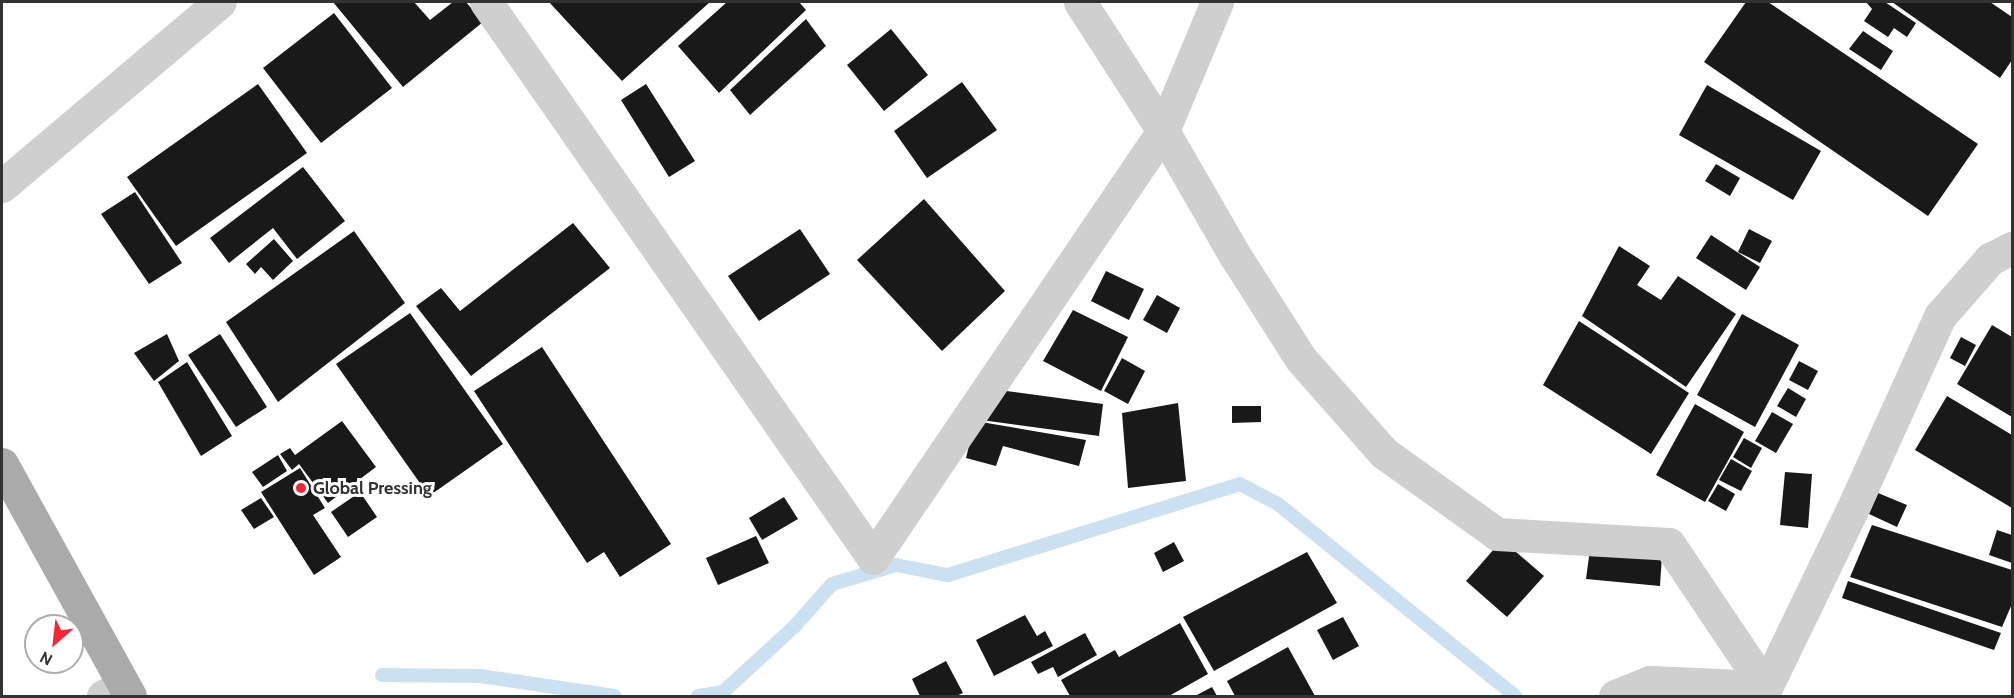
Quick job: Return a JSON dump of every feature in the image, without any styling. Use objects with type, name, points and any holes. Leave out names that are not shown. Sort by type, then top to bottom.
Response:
[{"type":"main road","points":[[2,464],[119,693]]},
{"type":"street","points":[[2,186],[220,2]]},
{"type":"street","points":[[486,2],[873,558],[1163,131],[1217,2]]},
{"type":"street","points":[[1080,2],[1163,131],[1234,254],[1301,359],[1383,453],[1497,534],[1669,544],[1763,692]]},
{"type":"street","points":[[1763,692],[1851,512],[1940,316],[2005,260]]},
{"type":"street","points":[[1615,696],[1650,682],[1763,692]]},
{"type":"building","points":[[333,2],[414,2],[430,20],[453,2],[466,2],[483,22],[403,87]]},
{"type":"building","points":[[549,2],[710,2],[622,81]]},
{"type":"building","points":[[727,2],[799,2],[806,10],[719,93],[678,46]]},
{"type":"building","points":[[1746,2],[1768,2],[1978,144],[1928,216],[1704,62]]},
{"type":"building","points":[[1866,2],[1885,2],[1916,23],[1907,37],[1894,28],[1888,37],[1864,21],[1872,9]]},
{"type":"building","points":[[1892,2],[1990,2],[2012,17],[2012,60],[2000,78]]},
{"type":"building","points":[[334,13],[392,88],[321,143],[263,68]]},
{"type":"building","points":[[806,19],[826,46],[750,115],[730,90]]},
{"type":"building","points":[[891,29],[928,75],[884,111],[847,65]]},
{"type":"building","points":[[1863,31],[1893,51],[1881,70],[1849,49]]},
{"type":"building","points":[[962,82],[997,130],[927,178],[894,131]]},
{"type":"building","points":[[258,84],[307,153],[176,246],[127,177]]},
{"type":"building","points":[[646,84],[695,161],[669,177],[621,100]]},
{"type":"building","points":[[1707,85],[1821,151],[1793,200],[1679,135]]},
{"type":"building","points":[[1716,164],[1740,178],[1730,196],[1705,181]]},
{"type":"building","points":[[303,167],[345,221],[297,259],[273,228],[229,263],[210,238]]},
{"type":"building","points":[[135,192],[182,263],[149,284],[101,214]]},
{"type":"building","points":[[924,199],[1005,291],[942,351],[857,260]]},
{"type":"building","points":[[573,223],[610,268],[471,376],[416,306],[441,288],[460,311]]},
{"type":"building","points":[[800,229],[830,274],[759,321],[728,276]]},
{"type":"building","points":[[1749,229],[1772,241],[1760,263],[1738,252]]},
{"type":"building","points":[[354,231],[405,303],[278,402],[226,322]]},
{"type":"building","points":[[1711,235],[1760,267],[1746,290],[1696,258]]},
{"type":"building","points":[[274,239],[293,261],[273,280],[261,267],[255,274],[246,264]]},
{"type":"building","points":[[1619,246],[1650,266],[1637,285],[1661,300],[1678,276],[1736,314],[1686,387],[1582,316]]},
{"type":"building","points":[[1106,271],[1144,289],[1129,320],[1091,301]]},
{"type":"building","points":[[1157,295],[1180,308],[1167,333],[1143,320]]},
{"type":"building","points":[[1073,310],[1128,337],[1101,391],[1043,361]]},
{"type":"building","points":[[410,313],[503,444],[429,496],[336,364]]},
{"type":"building","points":[[1742,314],[1799,345],[1755,427],[1697,395]]},
{"type":"building","points":[[1579,321],[1689,393],[1651,454],[1543,385]]},
{"type":"building","points":[[1992,325],[2012,337],[2012,417],[1957,384]]},
{"type":"building","points":[[167,334],[179,361],[154,381],[134,353]]},
{"type":"building","points":[[220,334],[267,407],[236,427],[188,355]]},
{"type":"building","points":[[1961,337],[1976,345],[1965,366],[1950,358]]},
{"type":"building","points":[[542,347],[671,544],[620,577],[604,552],[587,563],[474,391]]},
{"type":"building","points":[[1122,358],[1145,371],[1128,404],[1104,391]]},
{"type":"building","points":[[1799,361],[1818,371],[1808,390],[1789,380]]},
{"type":"building","points":[[187,362],[232,436],[201,456],[158,382]]},
{"type":"building","points":[[1788,388],[1806,399],[1796,417],[1777,406]]},
{"type":"building","points":[[991,389],[1103,404],[1099,436],[981,420]]},
{"type":"building","points":[[1947,396],[2012,435],[2012,508],[1915,450]]},
{"type":"building","points":[[1178,403],[1186,481],[1128,488],[1122,413]]},
{"type":"building","points":[[1695,404],[1744,432],[1705,502],[1656,475]]},
{"type":"building","points":[[1232,406],[1261,406],[1261,422],[1232,423]]},
{"type":"building","points":[[1772,412],[1793,424],[1776,453],[1755,441]]},
{"type":"building","points":[[342,421],[376,467],[328,503],[299,464],[292,470],[280,454],[290,448],[295,455]]},
{"type":"building","points":[[975,421],[1086,440],[1079,466],[1003,446],[996,466],[966,458]]},
{"type":"building","points":[[1744,438],[1762,448],[1751,468],[1733,457]]},
{"type":"building","points":[[278,455],[287,471],[263,487],[252,472]]},
{"type":"building","points":[[1731,459],[1752,471],[1741,491],[1719,480]]},
{"type":"building","points":[[300,468],[325,508],[313,515],[341,557],[314,575],[261,492]]},
{"type":"building","points":[[1785,472],[1812,474],[1808,528],[1780,525]]},
{"type":"building","points":[[1718,484],[1735,494],[1726,511],[1708,501]]},
{"type":"building","points":[[360,492],[377,517],[348,537],[331,512]]},
{"type":"building","points":[[1878,493],[1907,505],[1897,527],[1869,514]]},
{"type":"building","points":[[784,497],[798,519],[762,540],[749,518]]},
{"type":"building","points":[[261,498],[274,517],[254,529],[241,510]]},
{"type":"building","points":[[1872,525],[2012,570],[2012,604],[2002,627],[1850,577]]},
{"type":"building","points":[[1997,530],[2012,535],[2012,563],[1989,555]]},
{"type":"building","points":[[756,536],[769,563],[718,585],[706,558]]},
{"type":"building","points":[[1502,540],[1544,576],[1507,617],[1466,581]]},
{"type":"building","points":[[1174,542],[1184,561],[1163,572],[1154,553]]},
{"type":"building","points":[[1590,549],[1662,555],[1660,586],[1586,579]]},
{"type":"building","points":[[1307,552],[1337,603],[1214,671],[1183,617]]},
{"type":"building","points":[[1848,581],[2001,633],[1994,650],[1842,598]]},
{"type":"building","points":[[1025,615],[1037,636],[1045,631],[1053,646],[994,676],[976,640]]},
{"type":"building","points":[[1343,617],[1359,646],[1333,660],[1317,630]]},
{"type":"building","points":[[1180,623],[1208,674],[1169,696],[1070,696],[1061,680],[1115,650],[1119,657]]},
{"type":"building","points":[[1085,633],[1097,655],[1058,677],[1053,667],[1038,674],[1031,662]]},
{"type":"building","points":[[1288,647],[1315,696],[1235,696],[1227,681]]},
{"type":"building","points":[[946,661],[963,693],[956,696],[920,696],[912,679]]},
{"type":"building","points":[[1212,687],[1217,696],[1195,696]]},
{"type":"waterway","points":[[698,696],[723,692],[794,627],[832,584],[896,565],[948,575],[1240,484],[1278,504],[1515,696]]},
{"type":"waterway","points":[[382,675],[480,676],[615,696]]},
{"type":"place","name":"Global Pressing","points":[[301,488]]}]
